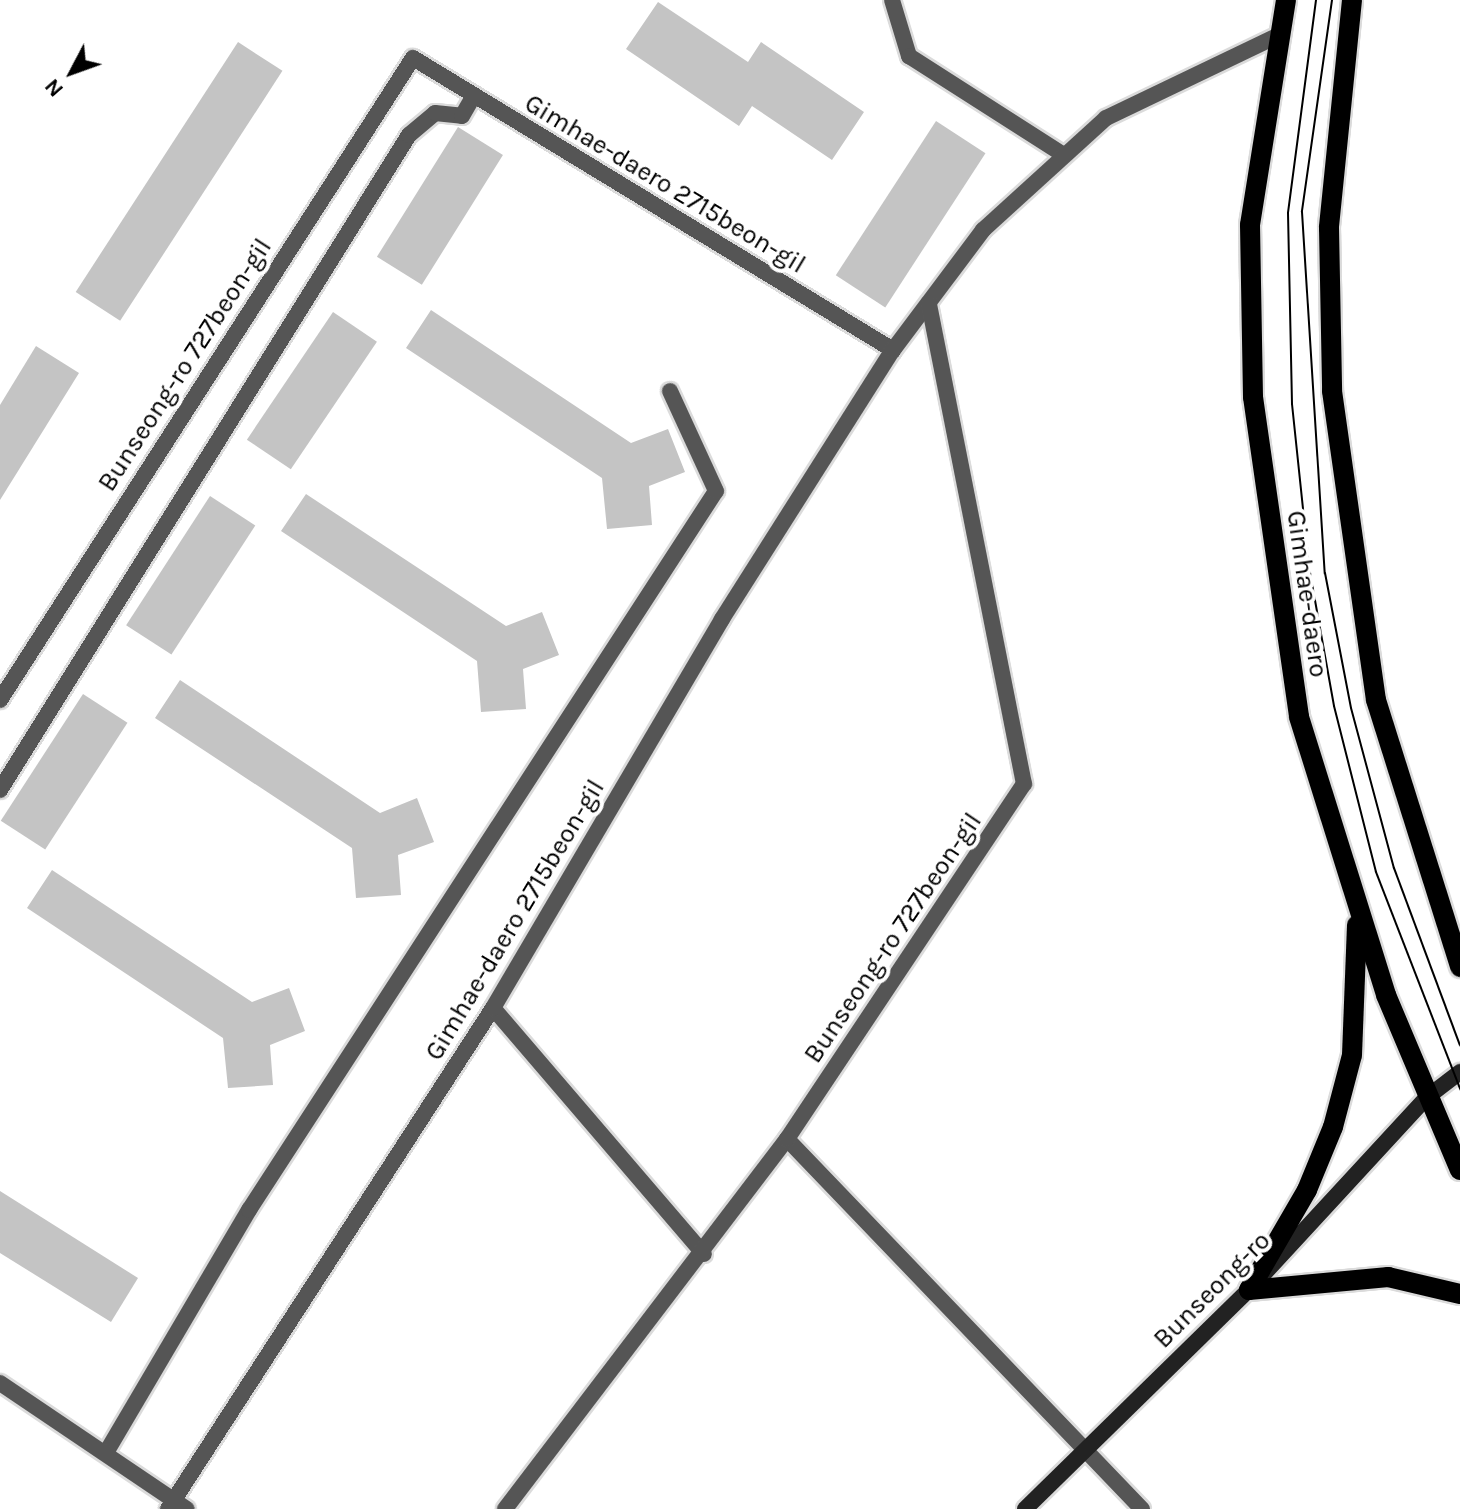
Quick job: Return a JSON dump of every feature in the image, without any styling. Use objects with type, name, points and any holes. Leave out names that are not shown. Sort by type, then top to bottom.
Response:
[{"type":"main road","name":"Gimhae-daero","points":[[1286,0],[1250,225],[1253,397],[1299,717],[1357,905],[1426,1098],[1460,1170]]},
{"type":"main road","name":"Gimhae-daero","points":[[1352,0],[1329,228],[1332,391],[1376,700],[1460,967]]},
{"type":"main road","points":[[1249,1290],[1307,1190],[1333,1127],[1358,1004],[1357,905]]},
{"type":"main road","name":"Bunseong-ro","points":[[1025,1509],[1249,1290],[1426,1098],[1460,1072]]},
{"type":"main road","points":[[1249,1290],[1388,1277],[1460,1294]]},
{"type":"street","points":[[892,0],[909,56],[1064,155]]},
{"type":"street","name":"Gimhae-daero 2715beon-gil","points":[[177,1505],[493,1008],[722,619],[893,350],[983,230],[1106,118],[1279,35]]},
{"type":"street","name":"Gimhae-daero 2715beon-gil","points":[[413,58],[893,350]]},
{"type":"street","name":"Bunseong-ro 727beon-gil","points":[[0,700],[413,58]]},
{"type":"street","points":[[0,790],[409,135],[435,113],[462,116],[473,97]]},
{"type":"street","name":"Bunseong-ro 727beon-gil","points":[[505,1509],[704,1254],[787,1139],[1024,784],[929,303]]},
{"type":"street","points":[[107,1451],[249,1210],[716,491],[670,391]]},
{"type":"street","points":[[493,1008],[704,1254]]},
{"type":"street","points":[[787,1139],[1142,1509]]},
{"type":"street","points":[[0,1383],[107,1451],[177,1505]]},
{"type":"building","points":[[658,2],[748,62],[761,42],[864,112],[832,160],[752,106],[739,126],[626,49]]},
{"type":"building","points":[[238,42],[282,71],[120,321],[76,292]]},
{"type":"building","points":[[936,121],[985,153],[885,307],[836,275]]},
{"type":"building","points":[[458,127],[503,155],[422,285],[377,257]]},
{"type":"building","points":[[431,310],[631,443],[668,429],[685,472],[649,486],[652,525],[607,529],[602,478],[406,348]]},
{"type":"building","points":[[333,312],[377,342],[291,469],[247,440]]},
{"type":"building","points":[[36,346],[79,373],[0,500],[0,405]]},
{"type":"building","points":[[306,494],[506,626],[542,612],[559,655],[523,669],[526,709],[481,712],[477,661],[281,531]]},
{"type":"building","points":[[210,496],[255,525],[171,655],[126,625]]},
{"type":"building","points":[[180,680],[380,813],[417,798],[434,842],[398,855],[401,895],[356,898],[352,848],[155,718]]},
{"type":"building","points":[[83,694],[127,723],[45,850],[1,821]]},
{"type":"building","points":[[52,870],[252,1002],[289,988],[305,1031],[270,1045],[273,1085],[228,1088],[223,1038],[27,908]]},
{"type":"building","points":[[0,1191],[138,1278],[111,1322],[0,1253]]},
{"type":"tram line","points":[[1316,0],[1288,213],[1292,404],[1309,567],[1334,706],[1376,872],[1460,1089]]},
{"type":"tram line","points":[[1332,0],[1302,212],[1325,573],[1351,708],[1394,868],[1460,1045]]}]
